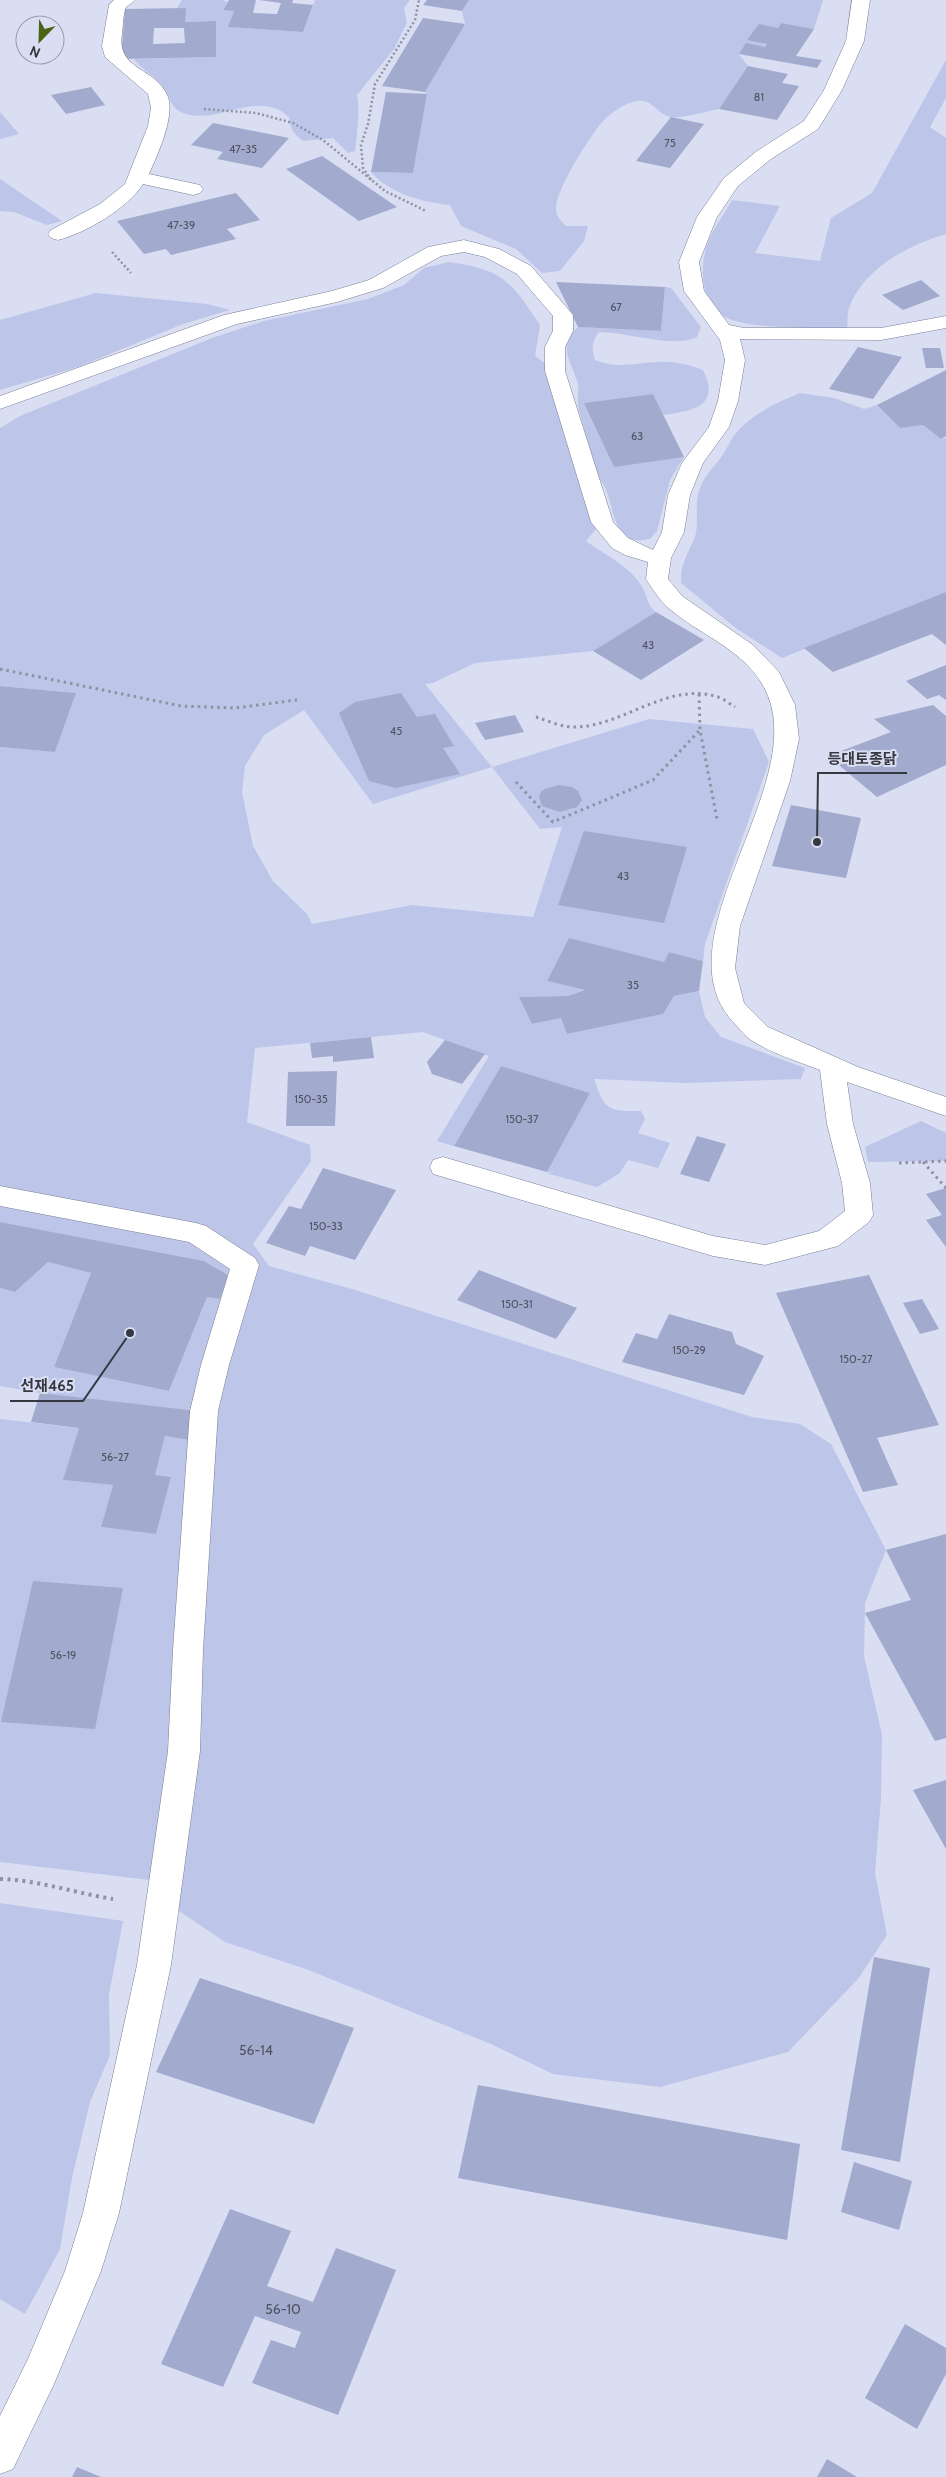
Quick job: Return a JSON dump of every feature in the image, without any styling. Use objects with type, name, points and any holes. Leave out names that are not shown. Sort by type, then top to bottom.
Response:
[{"type":"lane","points":[[58,234],[108,208],[131,188],[156,133],[160,111],[159,96],[114,57],[112,46],[118,5],[126,0]]},
{"type":"lane","points":[[861,0],[855,42],[833,90],[811,125],[764,155],[730,182],[707,218],[689,262],[694,291],[730,340],[735,360],[728,401],[719,427],[693,464],[679,495],[673,532],[660,558],[657,579],[674,601],[745,650],[771,677],[782,705],[787,739],[778,781],[728,926],[722,968],[732,1006],[759,1034],[832,1065],[946,1107]]},
{"type":"lane","points":[[137,177],[193,189]]},
{"type":"lane","points":[[0,404],[230,319],[337,296],[376,284],[435,251],[464,246],[492,253],[524,270],[562,315],[563,331],[555,347],[555,371],[602,522],[614,540],[637,552],[660,558]]},
{"type":"lane","points":[[721,328],[744,334],[881,334],[946,322]]},
{"type":"lane","points":[[443,1167],[713,1246],[765,1255],[828,1239],[859,1215],[856,1183],[840,1124],[832,1065]]},
{"type":"lane","points":[[0,1196],[196,1232],[245,1266],[215,1365],[204,1411],[188,1650],[184,1751],[154,1965],[101,2213],[79,2280],[41,2371],[0,2456]]},
{"type":"path","points":[[372,183],[363,168],[361,146],[368,124],[375,84],[395,55],[415,20],[418,0]]},
{"type":"path","points":[[160,111],[190,109],[225,111],[279,118],[306,129],[372,183],[400,200],[430,213],[440,232],[435,251]]},
{"type":"path","points":[[0,669],[181,706],[235,708],[297,700]]},
{"type":"path","points":[[536,717],[577,727],[614,719],[644,708],[660,699],[699,694],[718,697],[776,734],[785,748]]},
{"type":"path","points":[[699,694],[700,730],[718,825]]},
{"type":"path","points":[[516,782],[553,822],[653,780],[700,730]]},
{"type":"path","points":[[923,1161],[946,1188]]},
{"type":"path","points":[[894,1163],[946,1161]]},
{"type":"path","points":[[0,1878],[29,1880],[71,1892],[126,1902],[163,1900]]},
{"type":"shaded area","points":[[182,0],[222,0],[227,2],[223,10],[234,11],[229,27],[303,32],[315,0],[410,0],[404,8],[407,23],[394,49],[357,95],[358,115],[355,151],[348,153],[333,138],[303,141],[293,131],[289,117],[277,109],[264,106],[250,106],[194,116],[177,110],[161,84],[134,59],[216,57],[216,21],[185,22],[185,8],[177,8]]},
{"type":"shaded area","points":[[469,0],[823,0],[814,29],[781,23],[778,28],[759,25],[748,40],[767,44],[765,47],[746,44],[739,54],[748,66],[719,109],[687,116],[670,117],[649,103],[639,101],[621,107],[604,120],[574,164],[560,191],[557,202],[556,211],[566,226],[588,226],[584,241],[560,271],[542,273],[516,249],[461,226],[450,205],[407,196],[387,186],[371,172],[413,173],[427,94],[425,92],[465,24],[462,11]]},
{"type":"shaded area","points":[[946,60],[946,98],[930,127],[946,138],[946,234],[902,252],[876,270],[856,294],[848,310],[847,328],[763,326],[732,320],[715,309],[706,293],[704,284],[704,257],[711,235],[732,200],[780,206],[755,253],[820,261],[831,218],[872,193]]},
{"type":"shaded area","points":[[0,112],[19,134],[0,139]]},
{"type":"shaded area","points":[[0,179],[62,221],[47,225],[14,212],[0,211]]},
{"type":"shaded area","points":[[449,262],[482,269],[494,274],[512,287],[530,310],[540,325],[535,356],[555,371],[602,522],[586,541],[616,561],[636,578],[645,592],[650,606],[656,612],[593,651],[475,663],[433,683],[425,684],[492,767],[649,719],[753,729],[769,762],[705,944],[703,961],[669,952],[664,962],[569,939],[547,981],[585,990],[568,996],[520,997],[532,1024],[561,1018],[567,1034],[663,1014],[674,996],[699,991],[705,1017],[721,1037],[805,1068],[801,1079],[686,1083],[594,1079],[605,1104],[615,1110],[641,1111],[645,1119],[638,1133],[670,1143],[658,1168],[628,1160],[620,1173],[597,1187],[546,1173],[555,1173],[547,1172],[590,1093],[501,1066],[454,1146],[437,1141],[489,1056],[423,1032],[255,1048],[247,1122],[310,1145],[311,1161],[253,1244],[269,1266],[352,1289],[752,1417],[800,1424],[831,1444],[886,1550],[865,1603],[864,1656],[882,1735],[881,1798],[875,1873],[887,1935],[858,1979],[788,2052],[660,2087],[553,2074],[491,2044],[306,1969],[225,1942],[163,1900],[166,1882],[0,1862],[0,1419],[79,1428],[64,1480],[113,1485],[101,1527],[156,1534],[171,1477],[155,1475],[165,1436],[189,1440],[40,1393],[0,1386],[0,1288],[15,1292],[48,1262],[91,1273],[54,1367],[169,1391],[207,1297],[220,1299],[228,1275],[204,1261],[0,1222],[0,747],[55,752],[76,693],[0,686],[0,428],[20,416],[212,338],[264,321],[368,299],[404,285],[424,268]],"holes":[[[304,710],[373,804],[492,767],[540,829],[562,827],[533,917],[412,905],[312,924],[307,914],[273,881],[253,846],[242,792],[245,766],[264,735]]]},
{"type":"shaded area","points":[[665,287],[671,288],[701,327],[697,337],[687,340],[663,341],[599,332],[593,345],[595,360],[618,365],[657,362],[680,363],[703,370],[708,382],[709,392],[706,399],[694,408],[663,415],[653,394],[585,403],[614,466],[684,457],[670,480],[657,531],[650,539],[637,540],[626,536],[620,530],[607,493],[598,478],[578,407],[578,384],[567,348],[571,334],[578,327],[661,331]]},
{"type":"shaded area","points":[[96,293],[207,304],[230,310],[183,324],[78,367],[0,390],[0,320]]},
{"type":"shaded area","points":[[800,393],[834,398],[864,409],[877,405],[900,428],[923,425],[941,439],[946,438],[946,592],[782,658],[737,629],[681,583],[681,576],[685,559],[695,537],[698,495],[705,478],[739,429],[755,416]]},
{"type":"shaded area","points":[[921,1121],[946,1133],[946,1161],[868,1162],[865,1147]]},
{"type":"shaded area","points":[[0,1903],[123,1921],[109,1995],[110,2055],[90,2102],[72,2178],[60,2249],[25,2314],[0,2299]]},
{"type":"building","points":[[229,0],[256,0],[253,13],[277,14],[281,3],[259,0],[293,0],[292,3],[313,5],[303,32],[228,27],[234,11],[223,10]]},
{"type":"building","points":[[427,0],[469,0],[462,11],[423,5]]},
{"type":"building","points":[[186,8],[185,22],[216,21],[216,57],[121,59],[125,9]],"holes":[[[154,28],[184,28],[185,43],[153,44]]]},
{"type":"building","points":[[423,18],[465,24],[425,92],[382,86]]},
{"type":"building","points":[[781,23],[814,29],[796,56],[822,60],[817,68],[739,54],[746,43],[765,47],[767,44],[747,40],[759,24],[778,28]]},
{"type":"building","points":[[748,66],[788,74],[782,83],[799,86],[777,120],[719,109]]},
{"type":"building","points":[[91,87],[105,105],[66,114],[51,95]]},
{"type":"building","points":[[386,92],[427,94],[413,173],[371,172]]},
{"type":"building","points":[[671,117],[704,124],[670,168],[636,161]]},
{"type":"building","points":[[213,123],[289,138],[262,168],[217,159],[223,152],[191,145]]},
{"type":"building","points":[[322,156],[397,207],[359,221],[286,169]]},
{"type":"building","points":[[236,193],[260,220],[227,229],[236,239],[171,255],[166,249],[144,254],[117,221]]},
{"type":"building","points":[[921,280],[940,296],[903,310],[882,295]]},
{"type":"building","points":[[556,282],[665,287],[661,331],[578,327]]},
{"type":"building","points":[[858,347],[902,357],[873,399],[829,389]]},
{"type":"building","points":[[922,348],[940,348],[944,368],[926,368]]},
{"type":"building","points":[[946,370],[946,436],[941,439],[923,425],[900,428],[877,405]]},
{"type":"building","points":[[653,394],[684,457],[614,467],[584,403]]},
{"type":"building","points":[[946,592],[946,645],[932,634],[833,672],[804,648]]},
{"type":"building","points":[[656,612],[704,640],[641,680],[593,651]]},
{"type":"building","points":[[946,665],[946,700],[939,695],[927,699],[906,681]]},
{"type":"building","points":[[0,686],[76,693],[55,752],[0,747]]},
{"type":"building","points":[[401,693],[417,717],[435,714],[454,746],[443,748],[460,774],[396,788],[369,781],[339,713],[355,702]]},
{"type":"building","points":[[933,705],[946,716],[946,765],[877,797],[828,756],[891,732],[874,719]]},
{"type":"building","points":[[515,715],[524,732],[485,740],[475,723]]},
{"type":"building","points":[[559,785],[572,787],[578,791],[582,800],[577,807],[560,812],[542,806],[539,797],[541,792]]},
{"type":"building","points":[[791,805],[861,818],[846,878],[772,866]]},
{"type":"building","points":[[584,831],[687,847],[664,923],[558,905]]},
{"type":"building","points":[[569,938],[664,962],[669,952],[703,961],[699,991],[674,996],[663,1014],[567,1034],[561,1018],[532,1024],[519,997],[568,996],[585,990],[547,981]]},
{"type":"building","points":[[371,1037],[374,1058],[333,1062],[333,1056],[312,1058],[310,1043]]},
{"type":"building","points":[[445,1040],[485,1054],[462,1084],[432,1074],[427,1062]]},
{"type":"building","points":[[501,1066],[590,1093],[547,1172],[454,1146]]},
{"type":"building","points":[[337,1071],[335,1126],[286,1126],[288,1072]]},
{"type":"building","points":[[697,1136],[726,1144],[709,1182],[680,1174]]},
{"type":"building","points":[[323,1168],[396,1190],[355,1260],[310,1246],[305,1256],[266,1243],[289,1206],[301,1209]]},
{"type":"building","points":[[946,1188],[946,1247],[926,1220],[942,1215],[926,1194]]},
{"type":"building","points":[[0,1222],[204,1261],[228,1275],[220,1299],[207,1297],[169,1391],[54,1367],[91,1273],[48,1262],[15,1292],[0,1288]]},
{"type":"building","points":[[479,1270],[577,1308],[556,1339],[457,1300]]},
{"type":"building","points":[[869,1275],[939,1425],[877,1438],[898,1485],[863,1492],[776,1293]]},
{"type":"building","points":[[922,1299],[939,1329],[920,1334],[903,1303]]},
{"type":"building","points":[[669,1314],[732,1332],[736,1344],[764,1356],[744,1395],[622,1362],[636,1333],[657,1339]]},
{"type":"building","points":[[40,1393],[197,1411],[189,1440],[165,1436],[155,1475],[171,1477],[156,1534],[101,1527],[113,1485],[63,1480],[79,1428],[31,1422]]},
{"type":"building","points":[[946,1534],[946,1738],[935,1741],[865,1613],[911,1600],[886,1550]]},
{"type":"building","points":[[33,1581],[123,1588],[95,1729],[1,1722]]},
{"type":"building","points":[[946,1780],[946,1849],[913,1790]]},
{"type":"building","points":[[874,1957],[930,1968],[900,2162],[841,2150]]},
{"type":"building","points":[[200,1978],[354,2028],[314,2124],[156,2072]]},
{"type":"building","points":[[478,2085],[800,2144],[787,2240],[458,2178]]},
{"type":"building","points":[[854,2162],[912,2181],[899,2230],[841,2212]]},
{"type":"building","points":[[230,2209],[291,2231],[267,2286],[313,2302],[336,2248],[396,2270],[338,2415],[252,2383],[271,2340],[295,2348],[301,2332],[255,2316],[223,2387],[161,2364]]},
{"type":"building","points":[[905,2324],[946,2348],[946,2374],[917,2429],[865,2398]]},
{"type":"building","points":[[827,2459],[857,2477],[817,2477]]},
{"type":"building","points":[[77,2467],[101,2477],[72,2477]]},
{"type":"place","name":"등대토종닭","points":[[817,842]]},
{"type":"place","name":"선재465","points":[[130,1333]]}]
